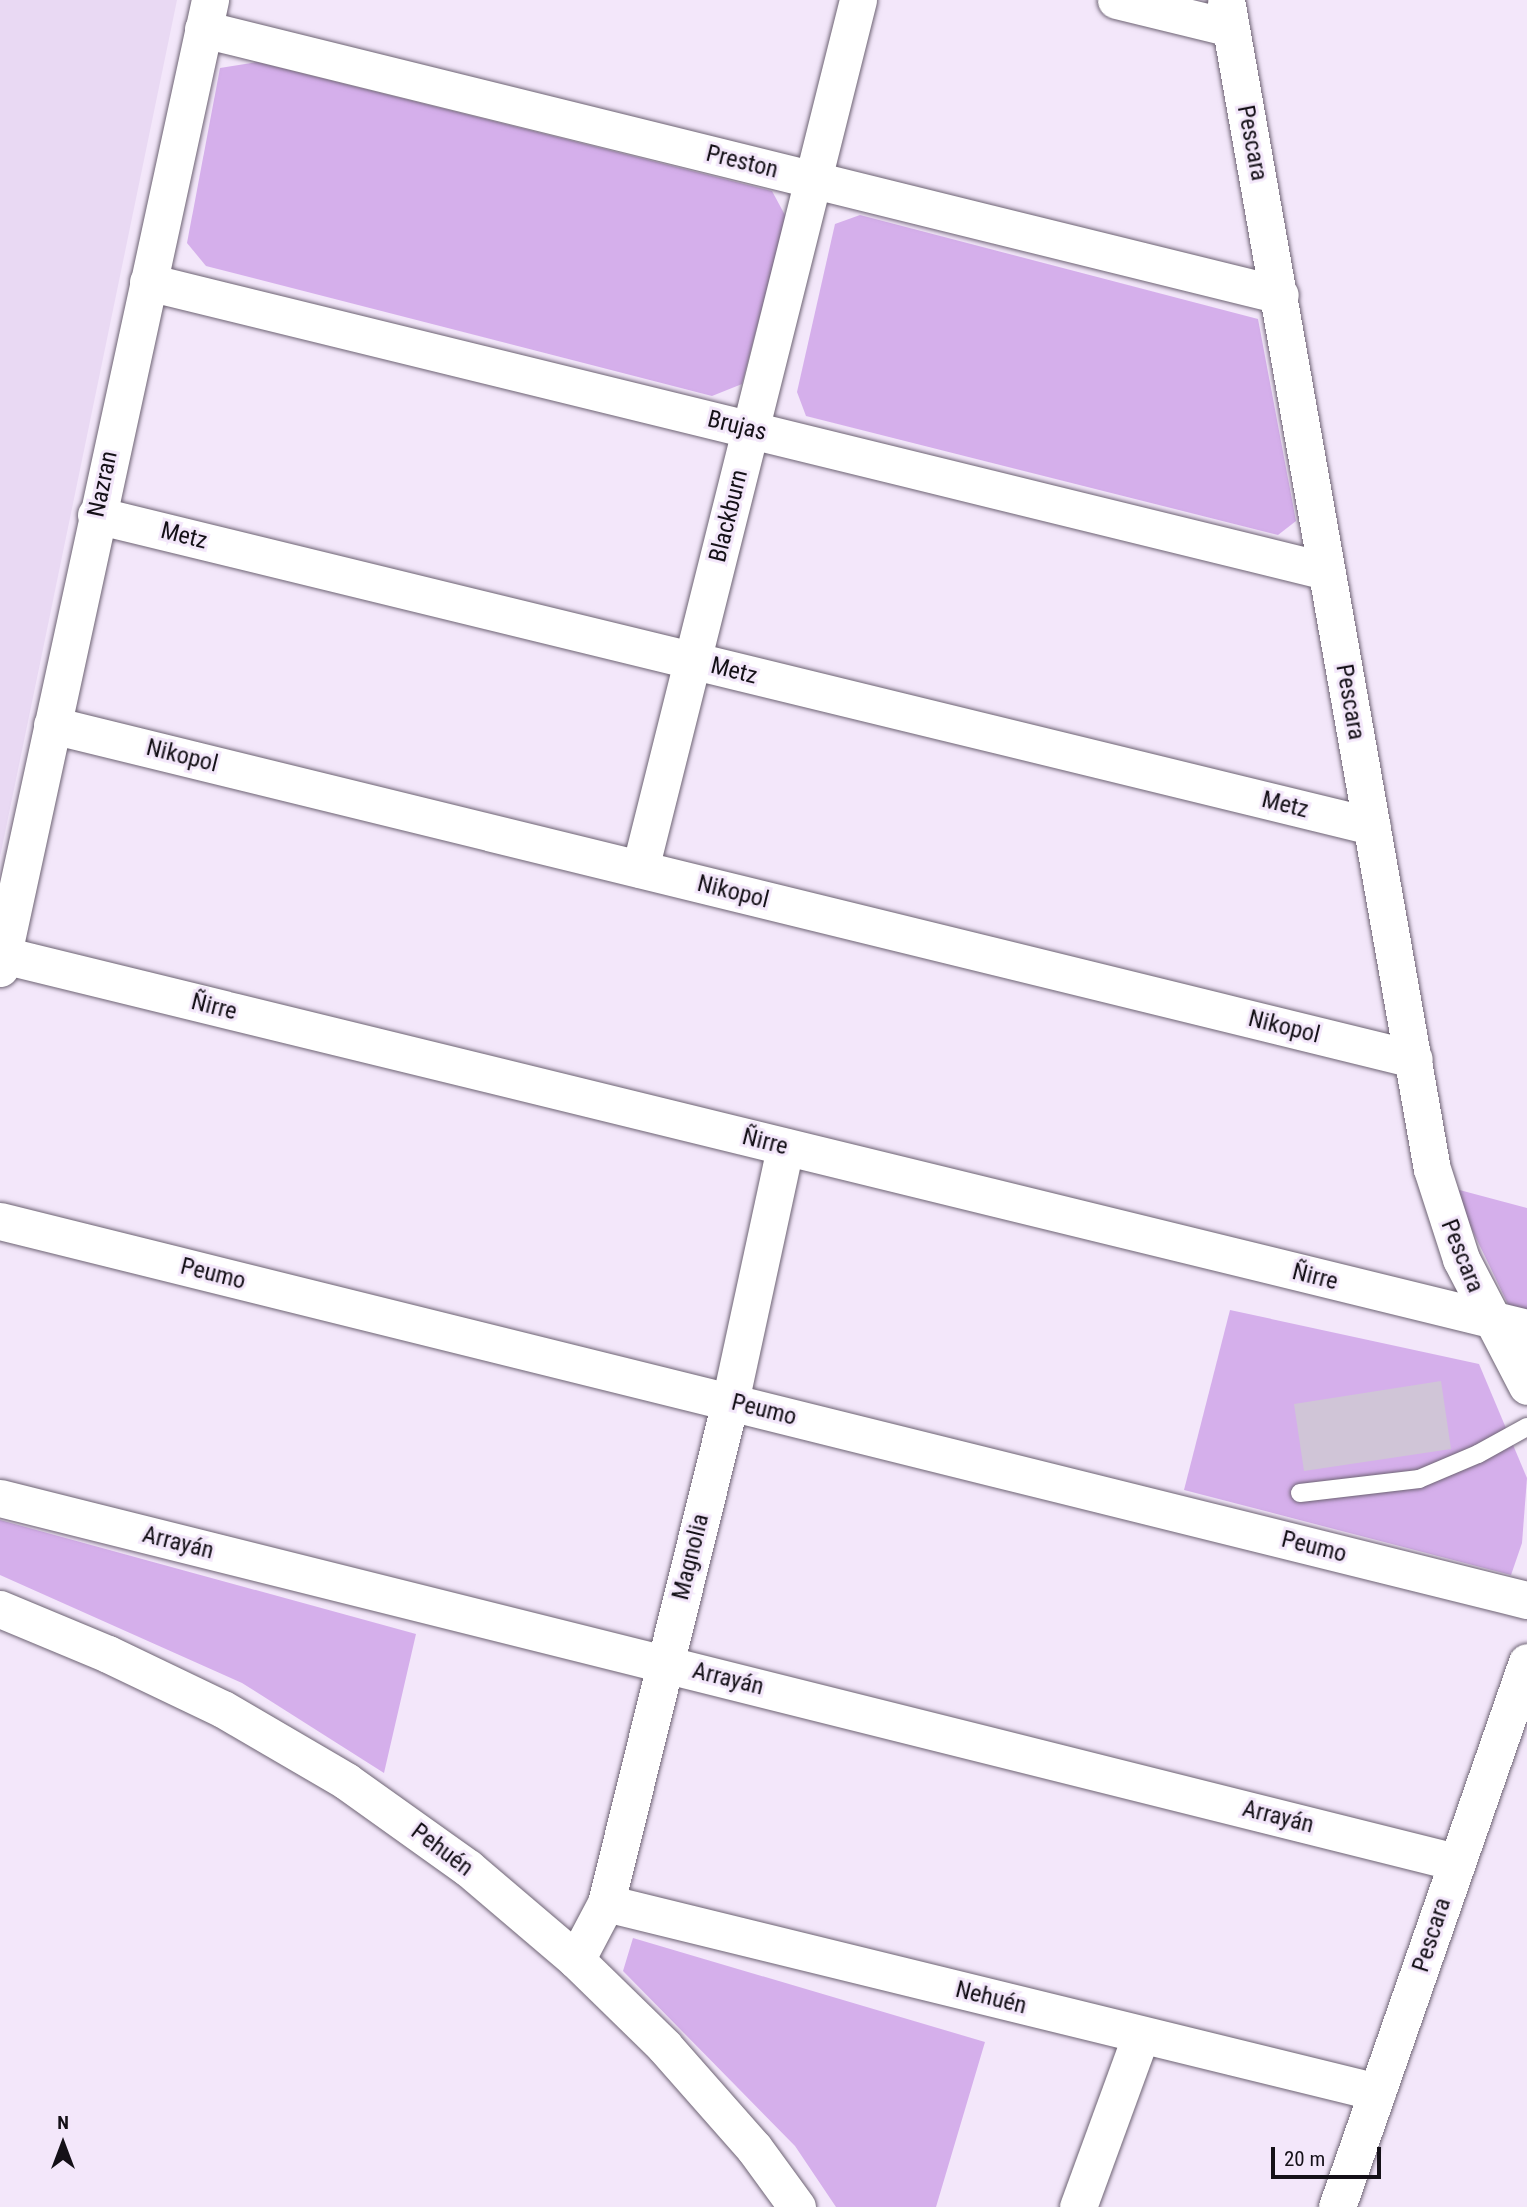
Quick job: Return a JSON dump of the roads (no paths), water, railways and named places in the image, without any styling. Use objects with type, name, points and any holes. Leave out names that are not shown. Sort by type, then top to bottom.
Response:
[{"type":"street","name":"Blackburn","points":[[640,869],[858,0]]},
{"type":"street","points":[[1116,0],[1228,14]]},
{"type":"street","name":"Pescara","points":[[1228,14],[1438,1197],[1489,1319],[1527,1386]]},
{"type":"street","name":"Preston","points":[[207,15],[813,180],[1280,295]]},
{"type":"street","name":"Nazran","points":[[1,962],[207,15]]},
{"type":"street","name":"Brujas","points":[[148,282],[1326,571]]},
{"type":"street","name":"Metz","points":[[96,516],[1372,826]]},
{"type":"street","name":"Nikopol","points":[[52,724],[1414,1059]]},
{"type":"street","name":"Ñirre","points":[[1,962],[785,1147],[1527,1328]]},
{"type":"street","name":"Magnolia","points":[[576,1960],[606,1903],[730,1402],[785,1147]]},
{"type":"street","name":"Peumo","points":[[0,1221],[1527,1600]]},
{"type":"street","name":"Arrayán","points":[[0,1499],[1456,1862]]},
{"type":"street","name":"Pehuén","points":[[0,1609],[159,1677],[316,1763],[467,1868],[576,1960],[664,2046],[754,2148],[797,2207]]},
{"type":"street","name":"Pescara","points":[[1337,2207],[1527,1662]]},
{"type":"street","name":"Nehuén","points":[[606,1903],[1377,2092]]},
{"type":"street","points":[[1078,2207],[1141,2035]]},
{"type":"lane","points":[[1300,1493],[1419,1479],[1478,1454],[1527,1427]]}]
